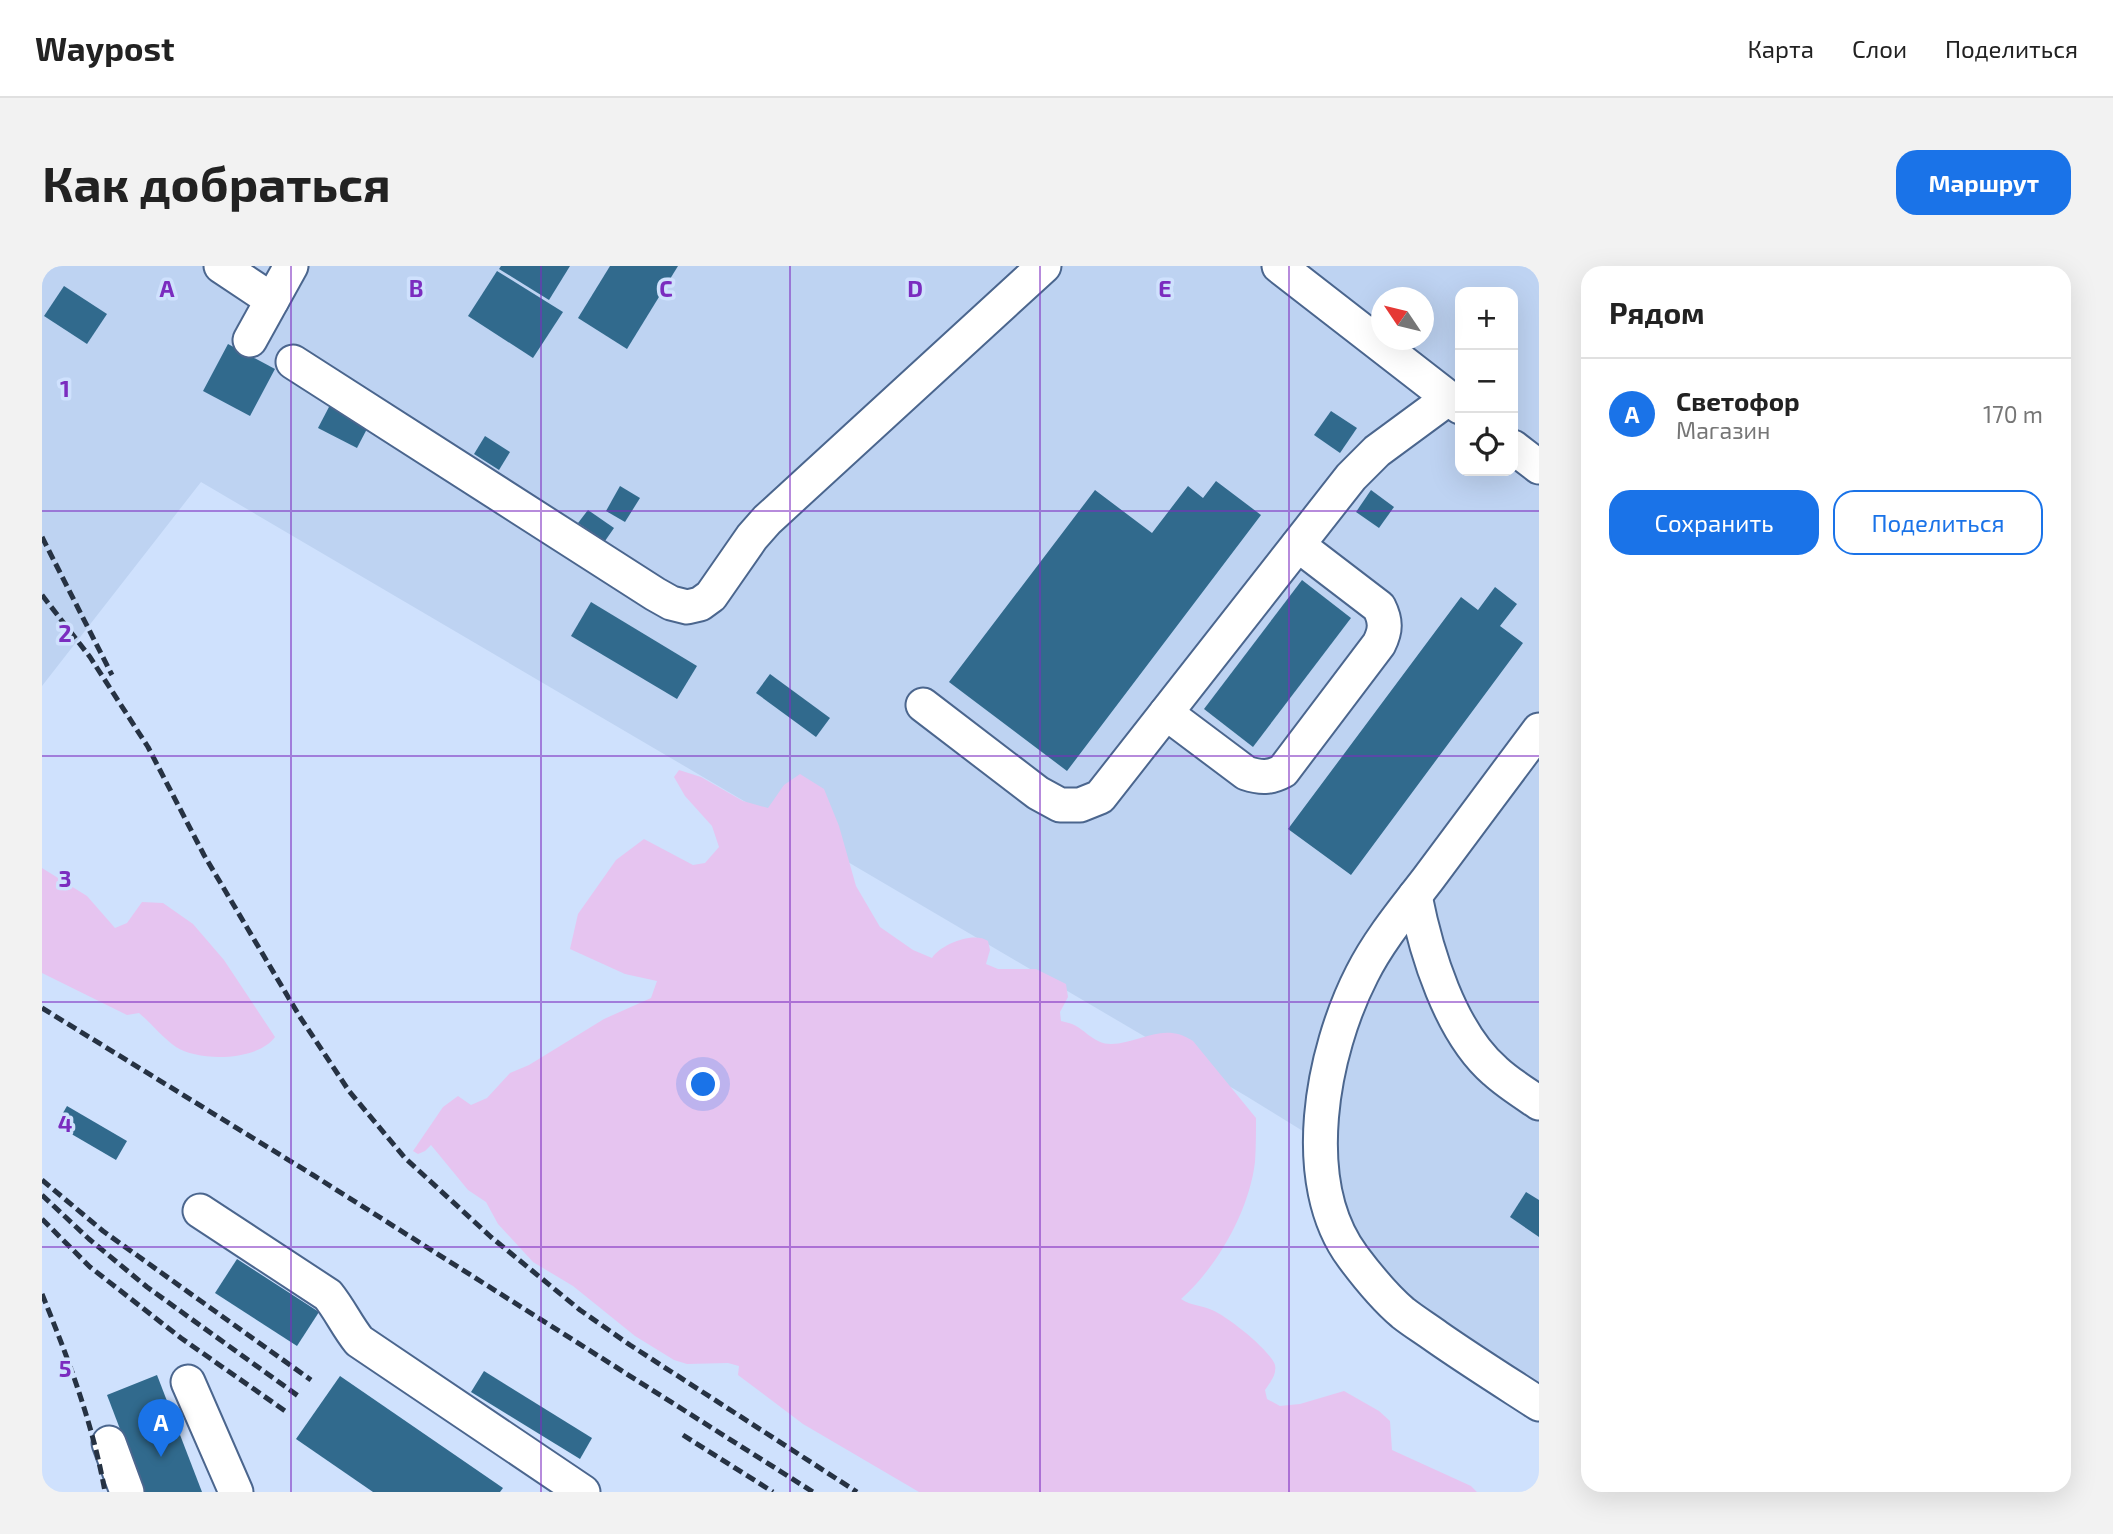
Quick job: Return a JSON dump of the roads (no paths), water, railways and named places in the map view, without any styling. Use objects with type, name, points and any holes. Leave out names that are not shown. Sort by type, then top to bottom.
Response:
[{"type":"street","points":[[221,266],[272,300]]},
{"type":"street","points":[[250,340],[291,266]]},
{"type":"street","points":[[293,362],[655,594],[671,603],[687,607],[700,604],[710,596],[767,520],[1044,266]]},
{"type":"street","points":[[923,705],[1038,793],[1060,805],[1080,805],[1100,797],[1351,477],[1377,451],[1455,403],[1279,266]]},
{"type":"street","points":[[1518,451],[1539,467]]},
{"type":"street","points":[[1166,713],[1246,774],[1272,777],[1283,771],[1379,644],[1384,633],[1385,620],[1379,607],[1298,545]]},
{"type":"street","points":[[1539,730],[1375,950],[1362,973],[1341,1022],[1323,1105],[1319,1141],[1327,1201],[1351,1255],[1372,1281],[1402,1312],[1474,1363],[1539,1404]]},
{"type":"street","points":[[1409,904],[1452,1011],[1470,1043],[1494,1070],[1539,1103]]},
{"type":"street","points":[[200,1210],[328,1295],[337,1305],[347,1327],[359,1341],[537,1479],[583,1492]]},
{"type":"street","points":[[188,1382],[236,1492]]},
{"type":"street","points":[[109,1443],[127,1492]]},
{"type":"railway","points":[[42,537],[112,675]]},
{"type":"railway","points":[[42,595],[90,657],[148,747],[204,855],[300,1017],[349,1091],[405,1158],[491,1237],[580,1310],[857,1492]]},
{"type":"railway","points":[[42,1008],[313,1175],[813,1492]]},
{"type":"railway","points":[[42,1180],[103,1231],[311,1380]]},
{"type":"railway","points":[[42,1195],[89,1239],[147,1287],[301,1398]]},
{"type":"railway","points":[[42,1219],[90,1267],[181,1338],[288,1413]]},
{"type":"railway","points":[[42,1294],[79,1392],[94,1441],[105,1492]]},
{"type":"railway","points":[[683,1435],[773,1492]]},
{"type":"place","name":"Светофор","points":[[161,1457]]}]
